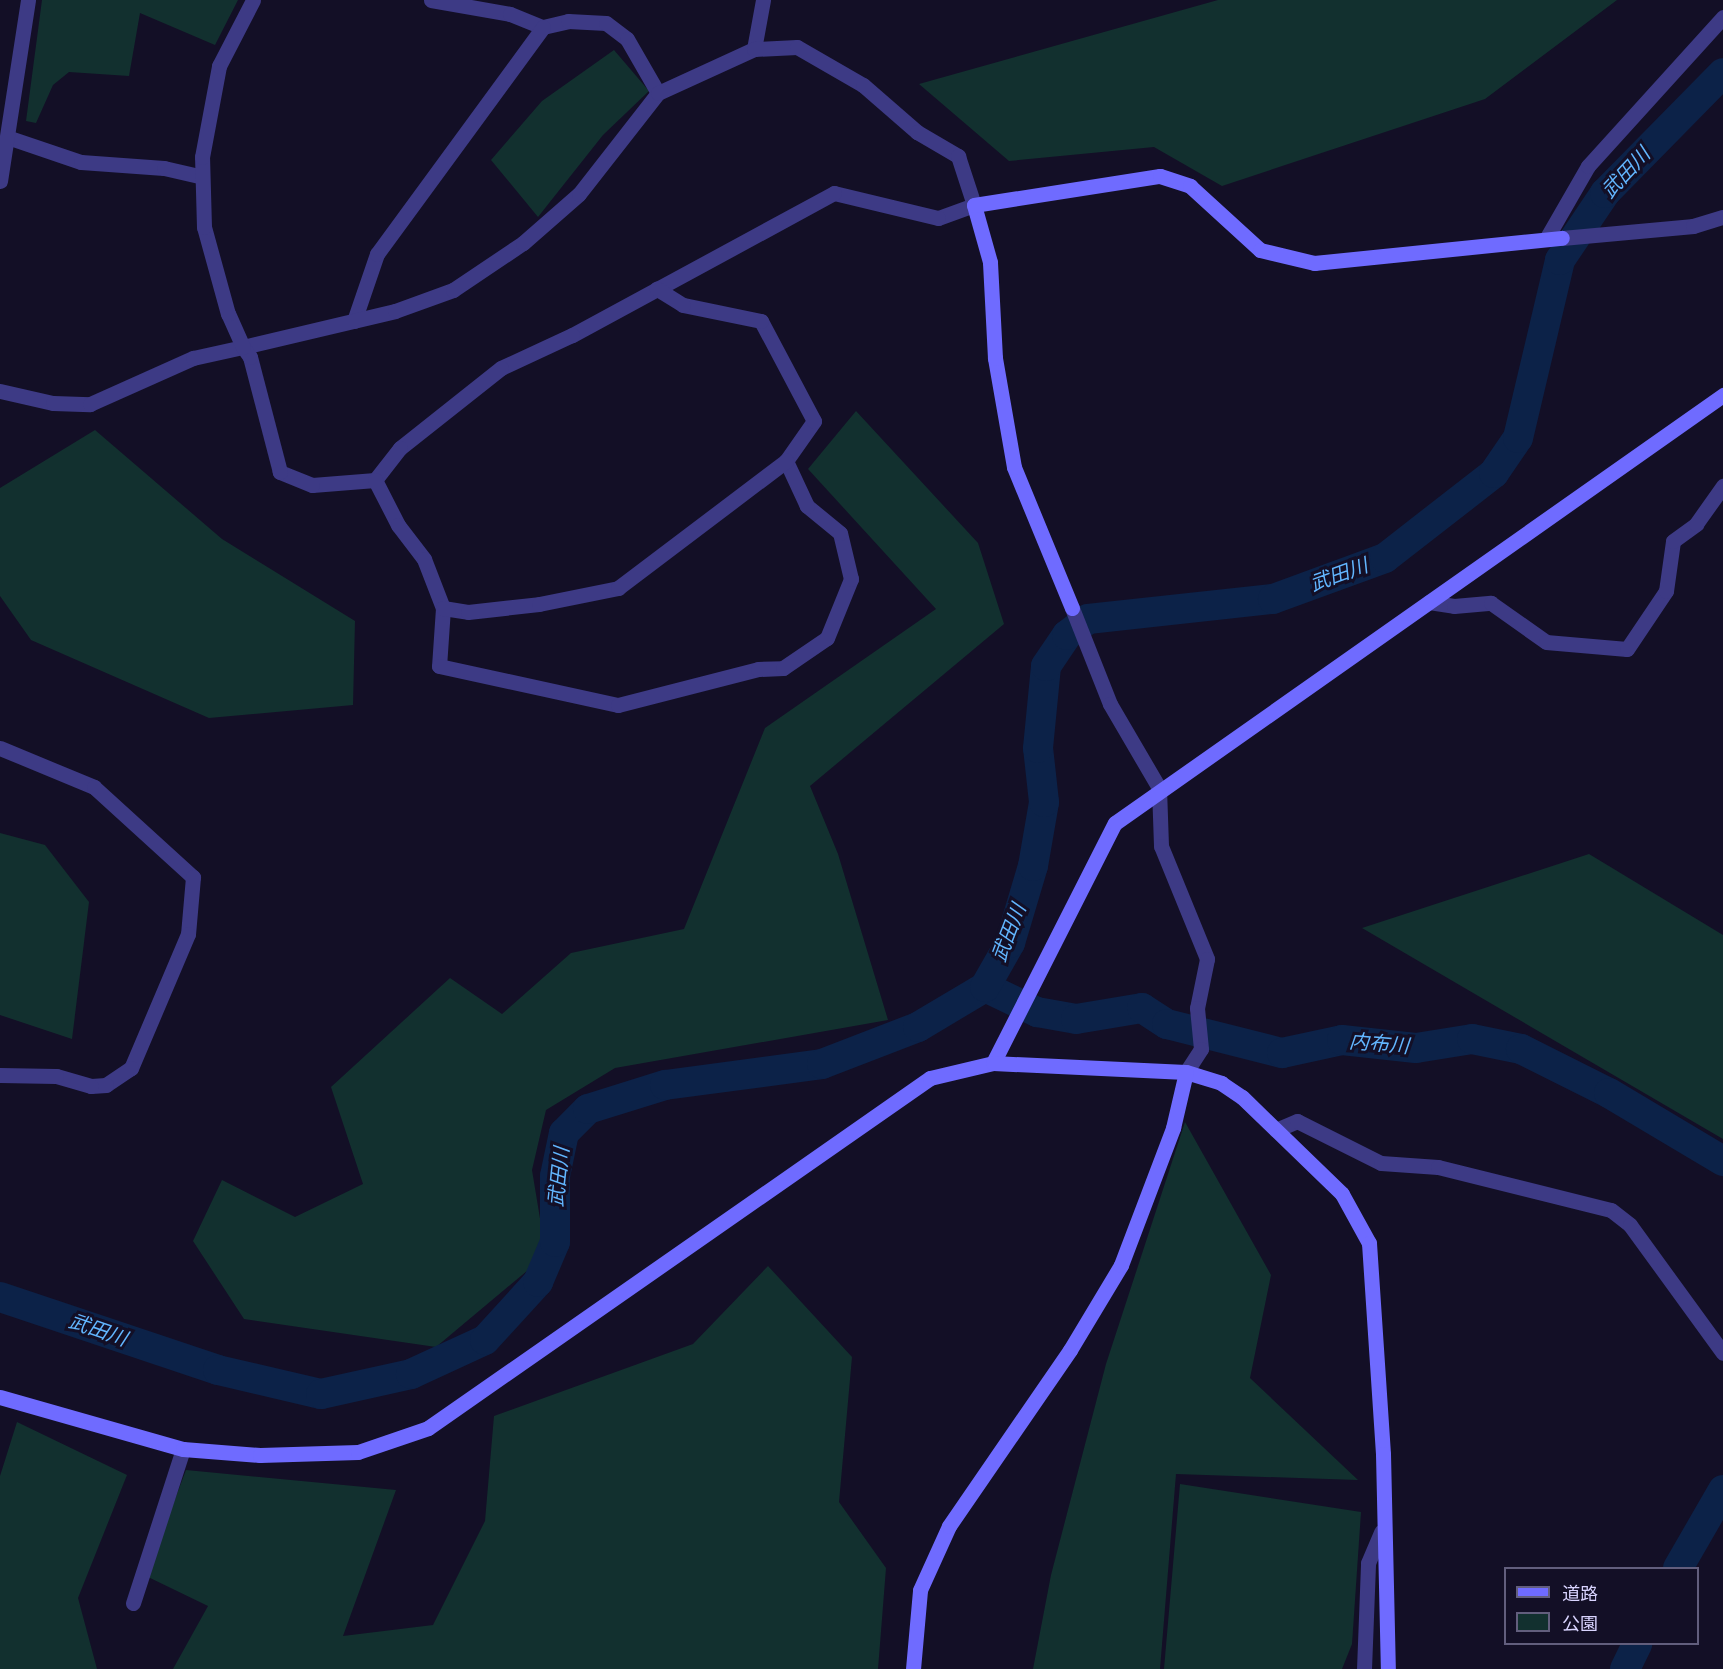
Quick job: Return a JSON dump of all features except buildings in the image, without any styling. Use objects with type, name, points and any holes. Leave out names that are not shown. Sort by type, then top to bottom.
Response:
[{"type":"street","points":[[0,181],[10,138],[28,0]]},
{"type":"street","points":[[253,0],[219,66],[202,177],[213,269],[243,347],[280,472],[312,485],[375,480],[400,448],[501,368],[657,289],[834,193],[938,218],[974,206],[1160,176],[1190,186],[1260,250],[1314,263],[1693,226],[1723,217]]},
{"type":"street","points":[[431,0],[510,14],[543,27],[568,21],[606,23],[627,39],[658,93]]},
{"type":"street","points":[[754,49],[763,0]]},
{"type":"street","points":[[1546,239],[1588,166],[1723,17]]},
{"type":"street","points":[[354,321],[377,254],[543,27]]},
{"type":"street","points":[[0,390],[53,403],[90,404],[193,358],[354,321],[453,290],[523,243],[579,194],[658,93],[754,49],[797,47],[862,85],[917,132],[958,156],[990,262],[995,358],[1014,467],[1126,738],[1159,788],[1161,846],[1207,959],[1197,1008],[1201,1049],[1186,1072],[1173,1128],[1121,1265],[1071,1350],[949,1526],[920,1590],[913,1669]]},
{"type":"street","points":[[10,138],[81,162],[164,168],[202,177]]},
{"type":"street","points":[[443,608],[468,612],[539,604],[618,588],[786,461],[814,420],[762,321],[683,305],[657,289]]},
{"type":"street","points":[[993,1063],[1115,824],[1159,788],[1430,602],[1723,395]]},
{"type":"street","points":[[375,480],[398,525],[424,559],[443,608],[439,666],[618,705],[758,669],[783,668],[827,638],[851,579],[840,533],[807,506],[786,461]]},
{"type":"street","points":[[1430,602],[1454,606],[1491,603],[1546,642],[1627,649],[1666,591],[1673,541],[1696,524],[1723,486]]},
{"type":"street","points":[[0,748],[94,787],[193,877],[188,934],[131,1068],[106,1085],[91,1086],[56,1076],[0,1075]]},
{"type":"street","points":[[0,1397],[183,1449],[323,1455],[358,1452],[428,1428],[896,1097],[952,1068],[993,1063],[1186,1072],[1221,1083],[1276,1130],[1342,1194],[1369,1243],[1383,1454],[1381,1532],[1388,1669]]},
{"type":"street","points":[[1276,1130],[1297,1121],[1381,1162],[1438,1167],[1611,1210],[1630,1225],[1723,1353]]},
{"type":"street","points":[[133,1603],[183,1449]]},
{"type":"street","points":[[1364,1669],[1368,1563],[1381,1532]]},
{"type":"green space","points":[[42,0],[238,0],[215,45],[140,13],[129,76],[69,72],[53,85],[36,123],[26,121]]},
{"type":"green space","points":[[1218,0],[1617,0],[1485,99],[1222,186],[1154,147],[1009,161],[919,84]]},
{"type":"green space","points":[[614,50],[649,91],[603,135],[538,217],[491,160],[542,101]]},
{"type":"green space","points":[[856,411],[978,543],[1004,624],[810,786],[838,854],[888,1020],[615,1068],[546,1110],[532,1170],[546,1255],[436,1347],[244,1319],[193,1241],[222,1180],[295,1217],[363,1184],[331,1087],[450,978],[502,1014],[571,953],[684,929],[765,728],[936,609],[808,469]]},
{"type":"green space","points":[[95,430],[222,539],[355,621],[353,705],[209,718],[31,640],[0,596],[0,488]]},
{"type":"green space","points":[[0,833],[45,845],[89,902],[72,1039],[0,1015]]},
{"type":"green space","points":[[1589,854],[1723,935],[1723,1139],[1362,928]]},
{"type":"green space","points":[[1185,1122],[1271,1275],[1250,1378],[1358,1480],[1176,1474],[1160,1669],[1033,1669],[1051,1575],[1106,1364]]},
{"type":"green space","points":[[768,1266],[852,1357],[839,1502],[886,1568],[878,1669],[173,1669],[208,1606],[146,1576],[186,1470],[396,1490],[343,1636],[433,1625],[485,1521],[494,1416],[693,1344]]},
{"type":"green space","points":[[17,1422],[127,1475],[78,1598],[97,1669],[0,1669],[0,1476]]},
{"type":"green space","points":[[1180,1484],[1361,1512],[1352,1644],[1342,1669],[1164,1669]]},
{"type":"waterway","name":"武田川","points":[[0,1297],[218,1370],[321,1394],[411,1374],[485,1340],[538,1282],[555,1242],[555,1176],[564,1133],[588,1109],[665,1085],[822,1064],[918,1027],[985,987],[1010,943],[1033,866],[1044,802],[1038,748],[1046,666],[1067,635],[1088,619],[1273,599],[1385,558],[1494,473],[1518,438],[1560,260],[1605,193],[1723,73]]},
{"type":"waterway","name":"内布川","points":[[985,987],[1037,1012],[1076,1019],[1142,1008],[1167,1024],[1282,1053],[1342,1040],[1416,1048],[1472,1039],[1521,1049],[1609,1093],[1723,1161]]},
{"type":"waterway","name":"内布川","points":[[1679,1567],[1723,1490]]},
{"type":"waterway","name":"内布川","points":[[1625,1669],[1637,1645]]}]
